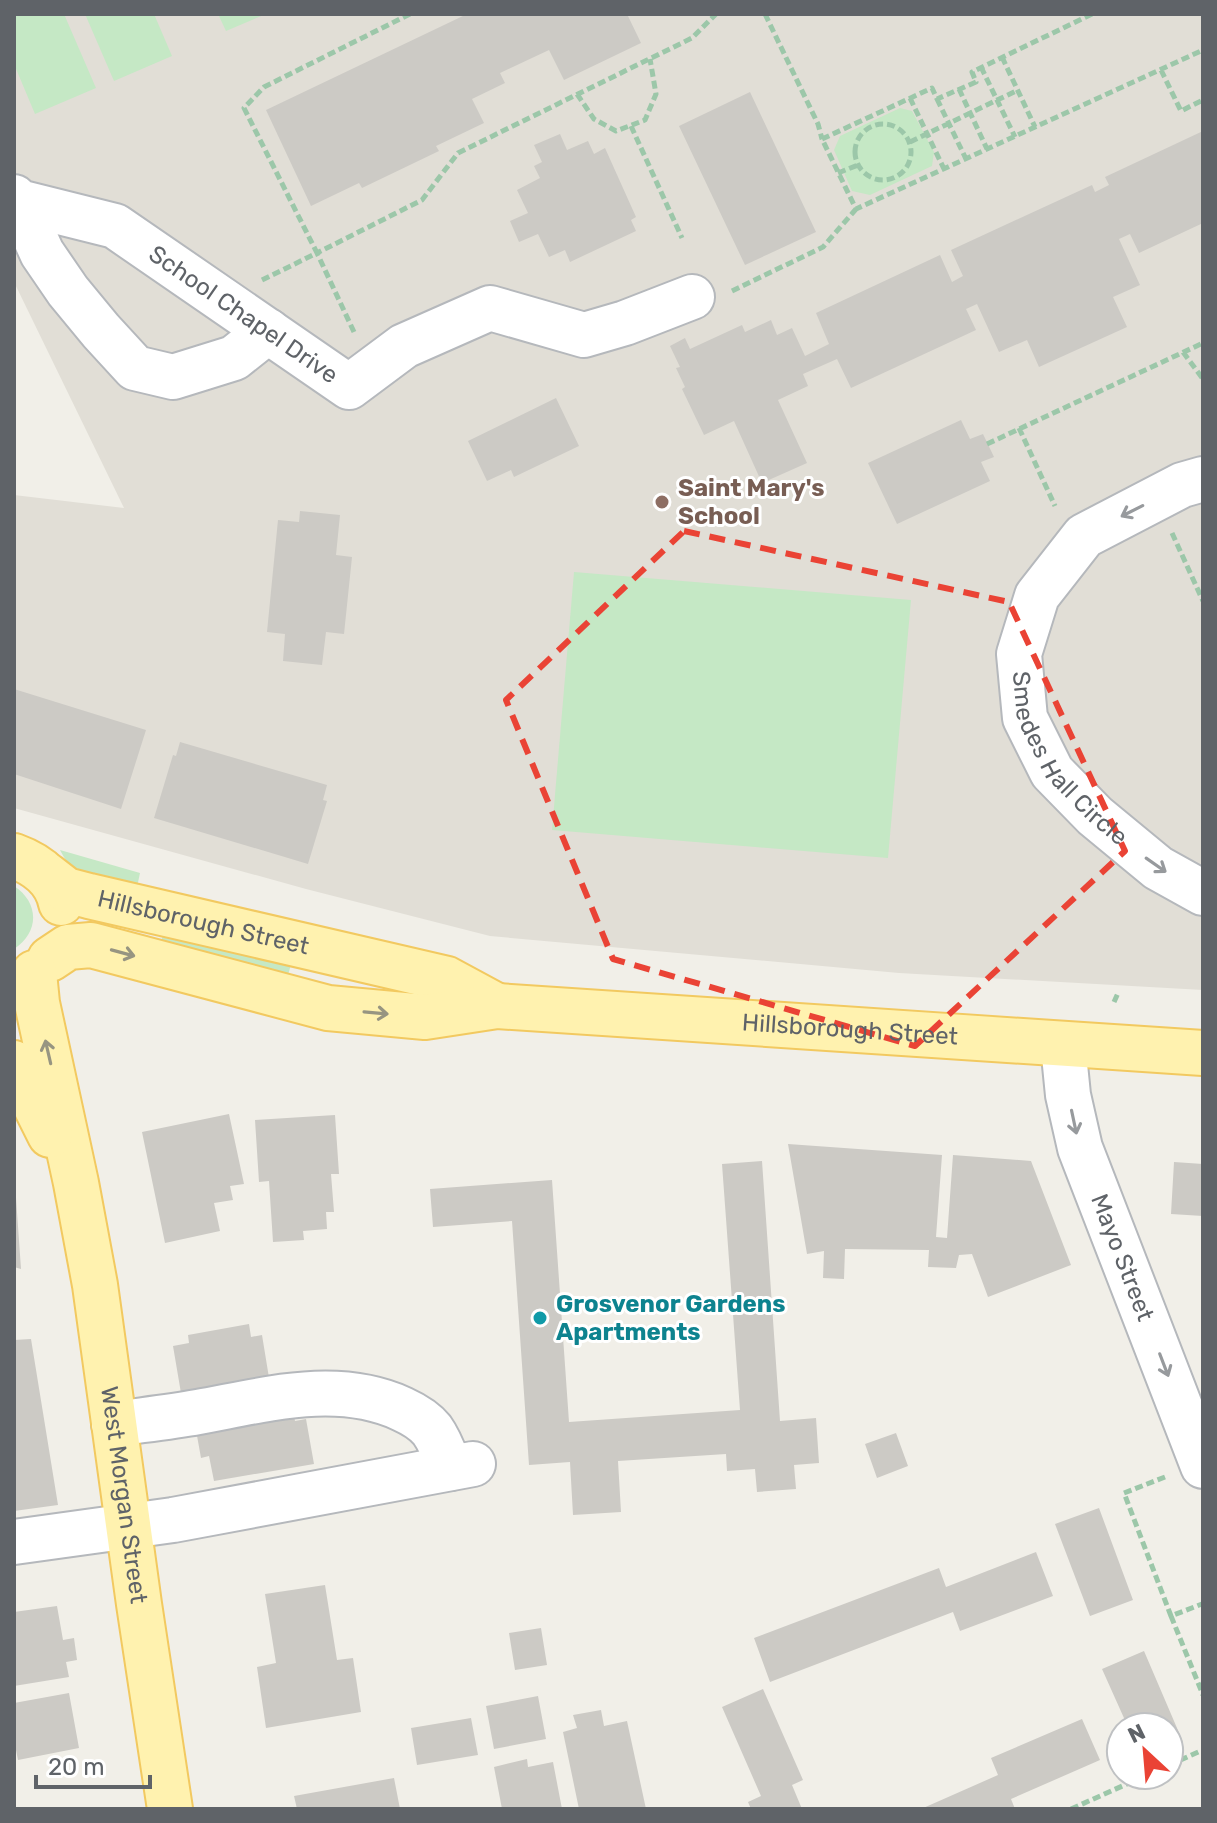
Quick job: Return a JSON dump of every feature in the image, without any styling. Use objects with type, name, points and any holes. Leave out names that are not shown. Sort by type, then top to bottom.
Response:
[{"type":"main road","points":[[31,866],[59,896],[63,917],[60,939],[33,972]]},
{"type":"main road","name":"Hillsborough Street","points":[[31,866],[66,890],[447,979],[497,1006]]},
{"type":"main road","name":"Hillsborough Street","points":[[33,972],[68,947],[91,945],[328,1008],[425,1017],[497,1006],[1203,1053]]},
{"type":"main road","name":"West Morgan Street","points":[[33,972],[95,1285],[170,1809]]},
{"type":"main road","name":"West Morgan Street","points":[[14,1063],[76,1183]]},
{"type":"street","name":"School Chapel Drive","points":[[16,199],[115,226],[349,387],[404,346],[490,308],[584,335],[709,296]]},
{"type":"street","points":[[16,199],[42,253],[68,291],[135,368],[173,377],[234,358],[268,331]]},
{"type":"street","name":"Smedes Hall Circle","points":[[1203,479],[1182,485],[1084,536],[1037,596],[1019,654],[1025,718],[1052,772],[1095,816],[1158,868],[1203,893]]},
{"type":"street","name":"Mayo Street","points":[[1063,1045],[1068,1095],[1080,1148],[1188,1470]]},
{"type":"street","points":[[14,1542],[128,1526],[461,1466],[440,1444],[431,1429],[415,1415],[388,1402],[333,1392],[294,1395],[114,1424]]},
{"type":"path","points":[[372,370],[244,108],[264,87],[410,14]]},
{"type":"path","points":[[221,299],[422,200],[458,153],[692,38],[716,14]]},
{"type":"path","points":[[765,14],[856,209]]},
{"type":"path","points":[[937,99],[976,82],[972,72],[981,67],[1092,14]]},
{"type":"path","points":[[709,296],[823,247],[856,209],[1203,50]]},
{"type":"path","points":[[1002,57],[1035,127]]},
{"type":"path","points":[[577,94],[594,119],[616,131],[645,120],[656,94],[650,59]]},
{"type":"path","points":[[981,67],[1015,137]]},
{"type":"path","points":[[1161,70],[1181,111],[1203,100]]},
{"type":"path","points":[[822,139],[932,88],[966,159]]},
{"type":"path","points":[[959,89],[987,149]]},
{"type":"path","points":[[910,142],[1018,90]]},
{"type":"path","points":[[910,98],[944,169]]},
{"type":"path","points":[[868,118],[872,126]]},
{"type":"path","points":[[881,124],[898,128],[910,142],[910,161],[895,178],[871,178],[858,165],[855,147],[859,138],[872,126],[881,124]]},
{"type":"path","points":[[631,126],[682,238]]},
{"type":"path","points":[[838,173],[858,165]]},
{"type":"path","points":[[895,178],[900,189]]},
{"type":"path","points":[[987,444],[1203,343]]},
{"type":"path","points":[[1183,352],[1203,379]]},
{"type":"path","points":[[1019,428],[1055,506]]},
{"type":"path","points":[[1168,524],[1203,601]]},
{"type":"path","points":[[1114,1002],[1118,993]]},
{"type":"path","points":[[1188,1470],[1124,1493],[1203,1695]]},
{"type":"path","points":[[1171,1616],[1202,1604]]},
{"type":"path","points":[[1071,1809],[1111,1791]]},
{"type":"highlighted area","points":[[684,531],[1009,602],[1125,851],[915,1046],[613,959],[506,700]]},
{"type":"shaded area","name":"Saint Mary's School","points":[[14,14],[1203,14],[1203,990],[899,973],[490,936],[14,808],[14,495],[124,508],[14,282]]},
{"type":"green space","points":[[14,14],[64,14],[96,88],[35,114],[14,64]]},
{"type":"green space","points":[[85,14],[154,14],[172,56],[114,81]]},
{"type":"green space","points":[[218,14],[266,14],[226,31]]},
{"type":"green space","points":[[900,108],[912,111],[934,152],[932,166],[870,195],[852,191],[834,150],[840,136]]},
{"type":"green space","points":[[574,572],[911,600],[888,858],[552,830]]},
{"type":"green space","points":[[60,850],[140,873],[136,892],[92,880],[74,869]]},
{"type":"green space","points":[[14,886],[28,901],[33,918],[28,935],[14,949]]},
{"type":"green space","points":[[166,927],[292,961],[288,975],[160,944]]},
{"type":"building","points":[[465,14],[627,14],[641,43],[564,80],[549,50],[500,73],[505,83],[472,99],[484,123],[436,146],[439,151],[362,188],[359,183],[311,206],[266,110]]},
{"type":"building","points":[[750,92],[816,232],[745,265],[679,126]]},
{"type":"building","points":[[1203,131],[1203,223],[1139,253],[1130,234],[1119,239],[1140,285],[1113,297],[1127,327],[1039,367],[1027,340],[999,352],[977,304],[966,309],[976,330],[851,388],[837,359],[803,374],[808,386],[778,400],[807,463],[762,483],[734,421],[704,435],[682,389],[685,387],[676,368],[680,367],[670,346],[685,338],[690,349],[742,325],[745,332],[771,320],[777,335],[792,328],[805,356],[829,344],[816,313],[940,255],[952,282],[963,276],[951,250],[1092,185],[1095,192],[1109,185],[1105,177]]},
{"type":"building","points":[[560,134],[567,150],[588,141],[594,154],[605,148],[636,217],[631,220],[636,231],[570,262],[565,250],[549,257],[538,234],[519,242],[510,221],[528,213],[517,190],[540,178],[534,166],[542,162],[534,145]]},
{"type":"building","points":[[556,398],[579,446],[514,477],[511,470],[487,481],[468,441]]},
{"type":"building","points":[[961,420],[970,439],[983,434],[994,457],[981,462],[990,481],[897,524],[868,463]]},
{"type":"building","points":[[300,511],[340,515],[336,555],[352,557],[344,634],[326,632],[322,665],[283,661],[285,634],[267,632],[278,520],[299,522]]},
{"type":"building","points":[[14,689],[146,730],[121,809],[14,774]]},
{"type":"building","points":[[180,742],[327,785],[323,800],[327,801],[308,864],[154,818],[173,755],[176,756]]},
{"type":"building","points":[[229,1114],[244,1184],[230,1186],[233,1200],[214,1203],[220,1231],[165,1243],[142,1132]]},
{"type":"building","points":[[335,1115],[339,1174],[331,1174],[334,1212],[326,1212],[327,1229],[303,1231],[304,1240],[273,1242],[269,1181],[259,1182],[255,1120]]},
{"type":"building","points":[[788,1144],[942,1155],[936,1237],[947,1238],[953,1155],[1031,1161],[1071,1265],[988,1297],[972,1254],[959,1255],[956,1268],[928,1267],[929,1250],[845,1249],[844,1279],[823,1278],[824,1251],[807,1254]]},
{"type":"building","name":"Grosvenor Gardens Apartments","points":[[762,1161],[780,1421],[816,1418],[819,1463],[794,1465],[796,1489],[757,1492],[755,1469],[727,1471],[726,1454],[618,1461],[621,1512],[573,1515],[570,1462],[529,1465],[512,1221],[433,1227],[430,1189],[552,1180],[569,1422],[740,1410],[722,1164]]},
{"type":"building","points":[[1174,1162],[1203,1164],[1203,1216],[1171,1214]]},
{"type":"building","points":[[16,1198],[21,1269],[14,1267]]},
{"type":"building","points":[[249,1324],[251,1337],[262,1335],[271,1390],[182,1399],[173,1346],[189,1343],[188,1335]]},
{"type":"building","points":[[31,1339],[58,1505],[14,1511],[14,1340]]},
{"type":"building","points":[[291,1402],[295,1421],[306,1419],[314,1464],[214,1481],[209,1456],[201,1458],[194,1419]]},
{"type":"building","points":[[896,1433],[908,1466],[877,1478],[865,1444]]},
{"type":"building","points":[[1099,1508],[1133,1600],[1090,1616],[1055,1524]]},
{"type":"building","points":[[1036,1552],[1053,1596],[960,1631],[953,1612],[770,1682],[754,1638],[939,1568],[946,1587]]},
{"type":"building","points":[[325,1585],[337,1660],[353,1658],[361,1712],[266,1728],[257,1667],[276,1663],[265,1594]]},
{"type":"building","points":[[57,1606],[63,1640],[74,1638],[77,1660],[66,1662],[69,1677],[14,1686],[14,1612]]},
{"type":"building","points":[[541,1628],[547,1665],[515,1670],[509,1633]]},
{"type":"building","points":[[1144,1651],[1170,1711],[1121,1711],[1102,1669]]},
{"type":"building","points":[[763,1689],[803,1780],[792,1785],[802,1809],[751,1809],[748,1802],[761,1796],[722,1707]]},
{"type":"building","points":[[69,1693],[79,1748],[18,1760],[14,1740],[14,1703]]},
{"type":"building","points":[[538,1696],[546,1739],[494,1749],[486,1706]]},
{"type":"building","points":[[601,1710],[604,1726],[627,1721],[646,1809],[579,1809],[563,1732],[577,1728],[573,1715]]},
{"type":"building","points":[[471,1718],[478,1755],[417,1765],[411,1728]]},
{"type":"building","points":[[1082,1719],[1100,1760],[1011,1799],[1015,1809],[921,1809],[998,1775],[991,1758]]},
{"type":"building","points":[[527,1759],[528,1767],[553,1762],[562,1809],[502,1809],[494,1767]]},
{"type":"building","points":[[394,1778],[400,1809],[297,1809],[294,1796]]},
{"type":"place","name":"Saint Mary's School","points":[[662,502]]},
{"type":"place","name":"Grosvenor Gardens Apartments","points":[[540,1318]]}]
